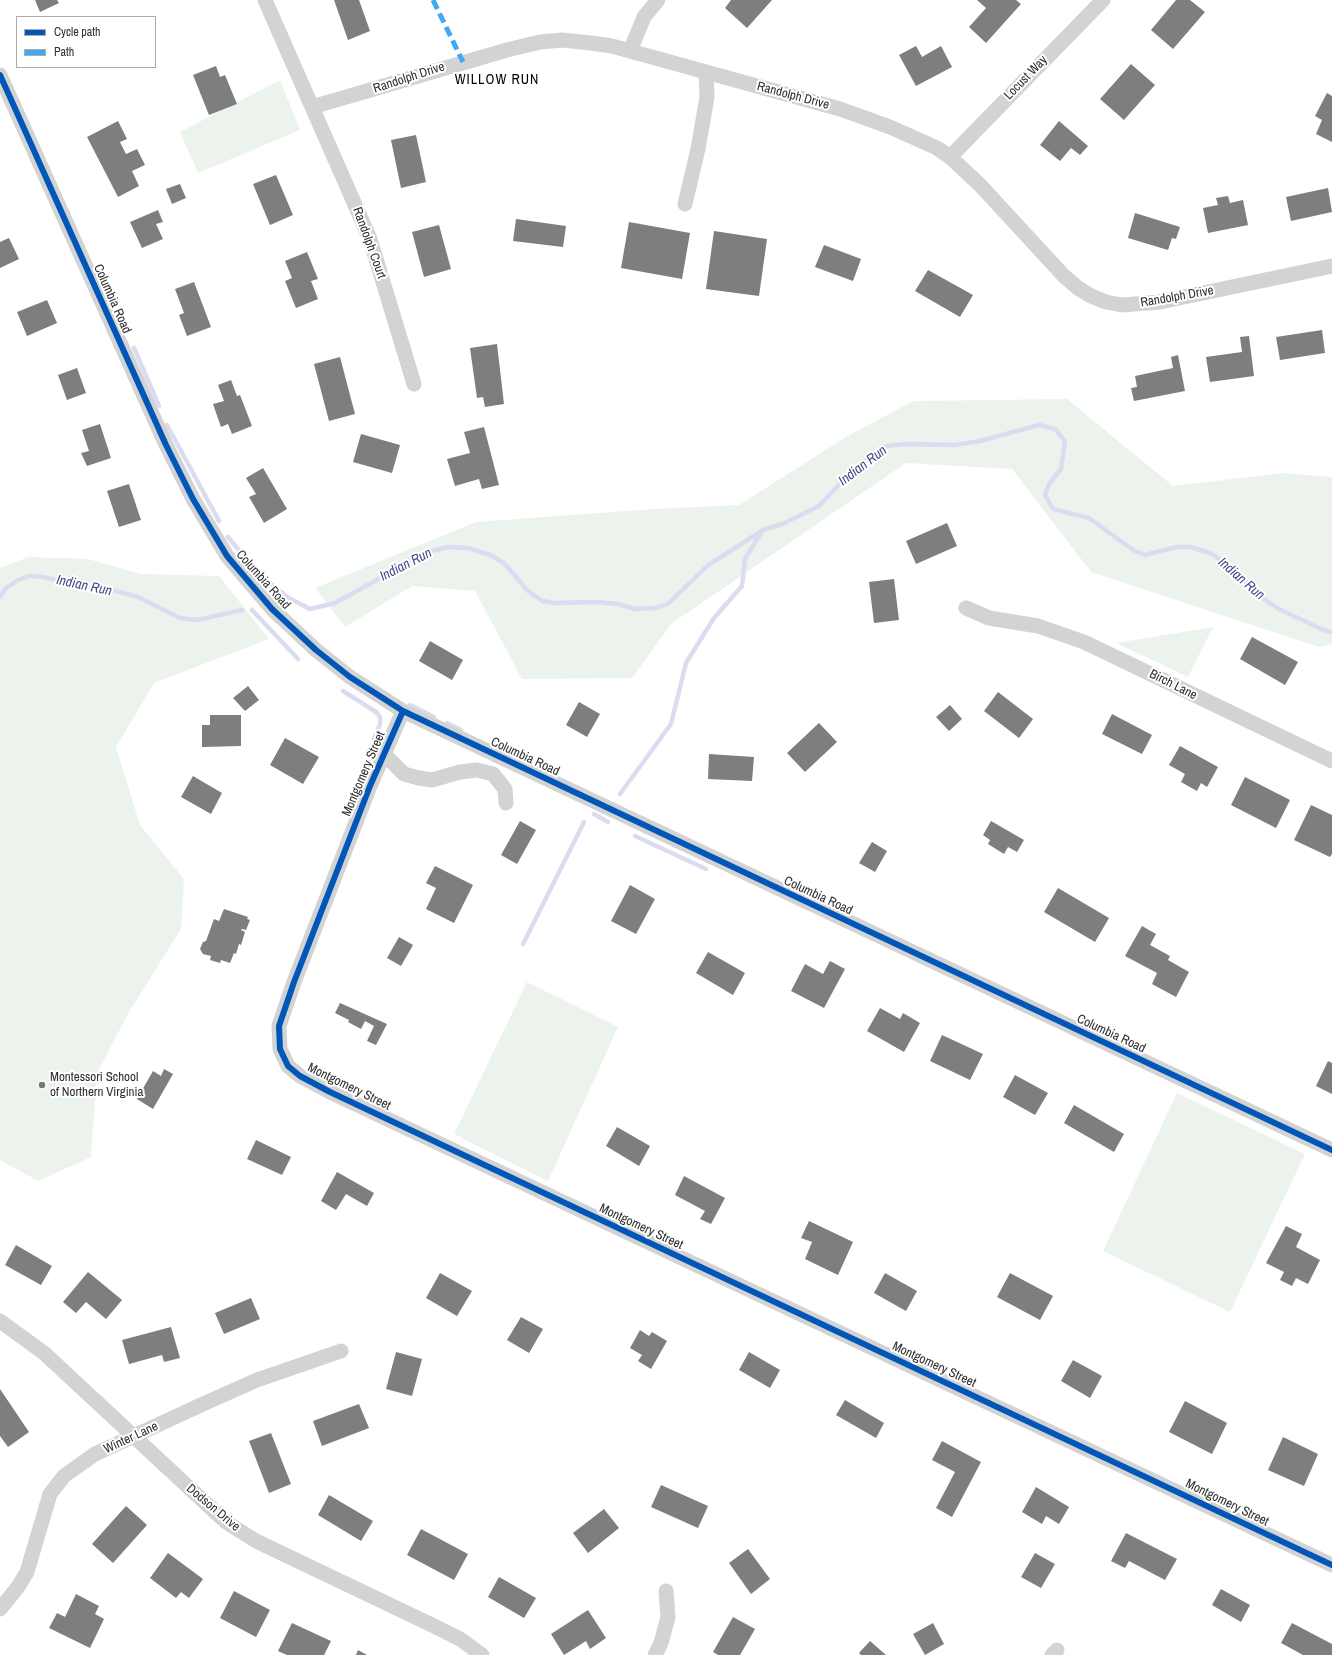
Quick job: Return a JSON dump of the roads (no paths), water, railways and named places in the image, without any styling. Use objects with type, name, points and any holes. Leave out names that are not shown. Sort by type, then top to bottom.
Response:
[{"type":"street","points":[[265,0],[312,107]]},
{"type":"street","points":[[630,51],[644,17],[658,0]]},
{"type":"street","name":"Locust Way","points":[[950,157],[1103,0]]},
{"type":"street","name":"Randolph Drive","points":[[312,107],[393,84],[447,66],[540,42],[562,40],[591,43],[630,51],[840,109],[890,126],[931,145],[950,157],[980,184],[1063,275],[1078,288],[1091,296],[1106,302],[1122,305],[1160,302],[1332,266]]},
{"type":"street","points":[[685,204],[698,149],[707,97],[706,73]]},
{"type":"street","name":"Columbia Road","points":[[0,75],[166,445],[193,499],[227,556],[272,609],[316,650],[350,677],[403,711],[499,758],[1332,1150]]},
{"type":"street","name":"Randolph Court","points":[[312,107],[370,239],[414,384]]},
{"type":"street","name":"Birch Lane","points":[[966,608],[989,618],[1053,630],[1084,642],[1332,761]]},
{"type":"street","name":"Montgomery Street","points":[[403,711],[356,822],[279,1026],[280,1049],[288,1066],[300,1076],[338,1095],[1332,1565]]},
{"type":"street","points":[[384,754],[404,774],[419,778],[432,780],[460,772],[477,770],[493,774],[505,789],[506,802]]},
{"type":"street","points":[[460,772],[470,762],[499,758],[493,774]]},
{"type":"street","name":"Dodson Drive","points":[[0,1321],[44,1352],[226,1522],[256,1541],[460,1639],[482,1655]]},
{"type":"street","name":"Winter Lane","points":[[0,1609],[18,1587],[26,1572],[44,1513],[55,1486],[64,1476],[95,1454],[136,1437],[203,1404],[257,1380],[341,1351]]},
{"type":"street","points":[[655,1655],[663,1637],[668,1617],[666,1591]]},
{"type":"waterway","points":[[134,348],[159,406]]},
{"type":"waterway","points":[[167,425],[219,521]]},
{"type":"waterway","name":"Indian Run","points":[[228,537],[258,574],[289,598],[310,609],[335,603],[427,552],[449,547],[468,548],[490,555],[504,563],[528,591],[542,601],[556,603],[595,602],[618,604],[635,609],[657,608],[669,603],[707,566],[763,530],[782,524],[819,506],[848,475],[872,455],[887,446],[905,444],[955,445],[980,441],[1039,425],[1055,429],[1065,441],[1061,469],[1049,484],[1045,495],[1053,509],[1089,518],[1133,550],[1145,555],[1177,547],[1191,547],[1210,553],[1229,566],[1264,599],[1277,608],[1323,630],[1332,632]]},
{"type":"waterway","points":[[620,794],[671,724],[686,663],[714,618],[742,586],[745,559],[762,531]]},
{"type":"waterway","name":"Indian Run","points":[[0,597],[5,589],[18,580],[29,576],[43,577],[86,587],[112,590],[138,597],[180,618],[197,620],[242,610]]},
{"type":"waterway","points":[[252,610],[298,659]]},
{"type":"waterway","points":[[343,691],[376,712],[380,717],[380,724],[374,739]]},
{"type":"waterway","points":[[410,705],[434,717]]},
{"type":"waterway","points":[[447,723],[461,730]]},
{"type":"waterway","points":[[594,814],[608,822]]},
{"type":"waterway","points":[[523,944],[584,822]]},
{"type":"waterway","points":[[635,836],[706,869]]},
{"type":"place","name":"Montessori School of Northern Virginia","points":[[42,1085]]},
{"type":"district","name":"WILLOW RUN","points":[[497,80]]}]
